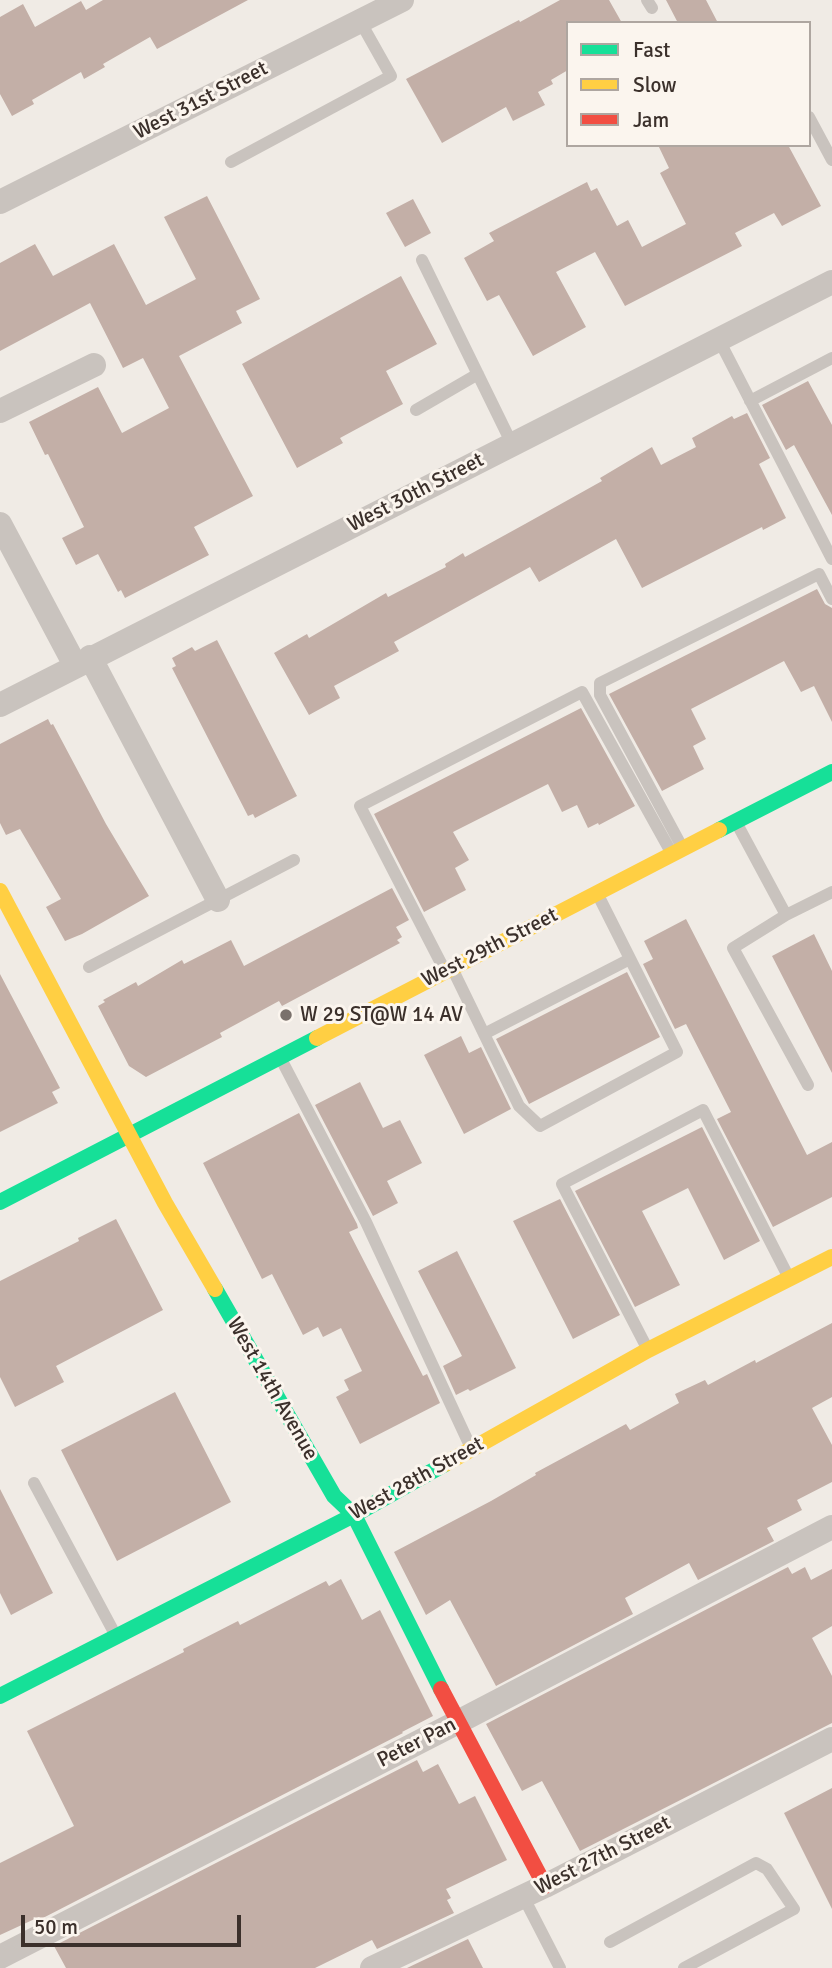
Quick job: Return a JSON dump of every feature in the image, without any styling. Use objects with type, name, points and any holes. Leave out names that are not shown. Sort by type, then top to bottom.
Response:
[{"type":"street","name":"West 31st Street","points":[[0,202],[402,0]]},
{"type":"street","name":"West 30th Street","points":[[0,705],[832,282]]},
{"type":"street","points":[[0,411],[94,365]]},
{"type":"street","points":[[0,524],[83,661],[218,900]]},
{"type":"street","name":"West 29th Street","points":[[3,1193],[128,1135],[832,772]]},
{"type":"street","name":"West 14th Avenue","points":[[0,891],[172,1215],[334,1496],[354,1515],[458,1722],[534,1891]]},
{"type":"street","name":"West 28th Street","points":[[0,1696],[354,1515],[648,1350],[832,1256]]},
{"type":"street","name":"Peter Pan","points":[[0,1957],[832,1527]]},
{"type":"street","name":"West 27th Street","points":[[372,1968],[534,1891],[832,1740]]},
{"type":"lane","points":[[231,162],[391,76],[360,21]]},
{"type":"lane","points":[[811,121],[832,160]]},
{"type":"lane","points":[[422,260],[512,444]]},
{"type":"lane","points":[[719,340],[832,559]]},
{"type":"lane","points":[[750,401],[832,358]]},
{"type":"lane","points":[[416,410],[478,374]]},
{"type":"lane","points":[[677,851],[600,695],[600,683],[819,574],[832,599]]},
{"type":"lane","points":[[597,893],[677,1052],[540,1126],[519,1106],[484,1034],[360,806],[582,692],[677,851]]},
{"type":"lane","points":[[735,822],[786,915]]},
{"type":"lane","points":[[89,967],[294,860]]},
{"type":"lane","points":[[807,1085],[733,948],[786,915],[832,892]]},
{"type":"lane","points":[[484,1034],[630,959]]},
{"type":"lane","points":[[279,1057],[366,1222],[471,1449]]},
{"type":"lane","points":[[648,1350],[562,1184],[703,1110],[789,1279]]},
{"type":"lane","points":[[34,1483],[117,1637]]},
{"type":"lane","points":[[610,1942],[756,1863],[766,1869],[794,1909],[684,1968]]},
{"type":"lane","name":"West 14th Avenue","points":[[534,1891],[561,1968]]},
{"type":"building","points":[[103,0],[248,0],[157,49],[150,37],[103,64],[105,67],[84,79],[81,72],[32,100],[34,104],[12,116],[0,94],[0,17],[23,4],[35,27],[81,1],[86,10]]},
{"type":"building","points":[[560,0],[609,0],[621,21],[566,21],[566,71],[551,80],[553,84],[538,92],[545,105],[513,121],[506,107],[442,143],[406,79],[519,20],[520,22]]},
{"type":"building","points":[[666,0],[706,0],[717,21],[677,21]]},
{"type":"building","points":[[659,147],[789,147],[821,206],[782,226],[774,213],[735,233],[742,246],[625,306],[595,252],[556,272],[586,327],[533,356],[499,295],[487,301],[464,258],[494,241],[489,233],[587,182],[591,191],[597,188],[617,226],[628,220],[642,247],[686,224],[660,173],[669,168]]},
{"type":"building","points":[[207,196],[260,299],[236,311],[242,323],[179,356],[253,496],[194,527],[209,555],[125,598],[121,590],[118,592],[98,554],[76,565],[62,538],[84,527],[29,422],[98,387],[122,433],[169,408],[143,358],[123,368],[90,303],[0,351],[0,263],[35,244],[53,276],[114,244],[146,305],[196,279],[164,217]]},
{"type":"building","points":[[413,199],[431,233],[405,247],[386,213]]},
{"type":"building","points":[[401,276],[437,344],[386,371],[403,404],[340,438],[343,443],[297,468],[242,364]]},
{"type":"building","points":[[808,381],[832,425],[832,515],[794,445],[786,450],[762,405]]},
{"type":"building","points":[[747,413],[770,458],[759,464],[786,518],[763,530],[762,527],[642,588],[616,539],[539,582],[530,567],[394,642],[399,651],[334,686],[340,698],[309,715],[274,653],[307,634],[309,638],[386,593],[388,597],[446,567],[445,564],[463,553],[465,557],[602,481],[600,478],[652,447],[661,465],[696,447],[692,438],[732,416],[734,419]]},
{"type":"building","points":[[817,589],[825,604],[832,608],[832,722],[814,686],[801,692],[784,661],[691,709],[706,739],[693,746],[704,769],[662,791],[609,694]]},
{"type":"building","points":[[217,640],[297,796],[255,818],[253,814],[248,816],[172,668],[176,666],[172,658],[192,647],[195,651]]},
{"type":"building","points":[[581,708],[635,806],[588,828],[577,805],[562,812],[548,784],[453,832],[469,860],[455,868],[466,890],[424,912],[374,814]]},
{"type":"building","points":[[48,719],[149,896],[65,941],[46,907],[61,899],[20,829],[6,835],[0,823],[0,744]]},
{"type":"building","points":[[392,888],[409,920],[396,927],[402,937],[397,940],[400,943],[282,1006],[279,1001],[220,1033],[222,1037],[146,1077],[129,1066],[98,1006],[105,1002],[103,1000],[136,982],[138,986],[182,960],[184,964],[231,940],[244,966]]},
{"type":"building","points":[[686,919],[807,1155],[832,1142],[832,1197],[773,1227],[717,1119],[731,1112],[686,1024],[675,1029],[643,964],[653,959],[644,941]]},
{"type":"building","points":[[814,934],[832,971],[832,1073],[772,956]]},
{"type":"building","points":[[627,972],[660,1037],[529,1104],[496,1039]]},
{"type":"building","points":[[0,974],[60,1088],[52,1092],[58,1103],[0,1132]]},
{"type":"building","points":[[461,1036],[469,1053],[481,1047],[511,1109],[464,1134],[424,1055]]},
{"type":"building","points":[[360,1082],[383,1128],[400,1120],[422,1163],[387,1181],[398,1203],[373,1216],[315,1105]]},
{"type":"building","points":[[299,1113],[357,1224],[358,1228],[349,1232],[423,1376],[427,1374],[440,1403],[360,1444],[336,1397],[349,1390],[344,1380],[362,1371],[341,1328],[323,1337],[318,1327],[303,1335],[272,1274],[262,1279],[203,1163]]},
{"type":"building","points":[[702,1127],[760,1241],[724,1260],[688,1188],[642,1211],[680,1285],[635,1307],[575,1191]]},
{"type":"building","points":[[560,1199],[620,1315],[573,1339],[513,1221]]},
{"type":"building","points":[[116,1219],[163,1310],[56,1366],[64,1382],[15,1407],[0,1377],[0,1281]]},
{"type":"building","points":[[457,1251],[516,1368],[456,1395],[443,1366],[462,1356],[418,1271]]},
{"type":"building","points":[[832,1323],[832,1397],[812,1408],[832,1445],[832,1482],[797,1500],[802,1510],[767,1528],[774,1541],[698,1580],[689,1563],[625,1598],[633,1614],[496,1686],[450,1600],[426,1615],[394,1552],[491,1501],[536,1475],[535,1473],[626,1424],[630,1430],[679,1403],[675,1394],[705,1380],[708,1385]]},
{"type":"building","points":[[175,1392],[231,1502],[117,1561],[61,1450]]},
{"type":"building","points":[[0,1489],[53,1593],[11,1615],[0,1593]]},
{"type":"building","points":[[788,1567],[792,1574],[805,1567],[811,1580],[832,1569],[832,1626],[812,1638],[832,1676],[832,1723],[580,1851],[542,1781],[522,1791],[486,1724]]},
{"type":"building","points":[[341,1579],[362,1620],[380,1610],[433,1716],[41,1919],[39,1917],[0,1935],[0,1863],[74,1826],[27,1731],[184,1652],[183,1649],[238,1621],[240,1625],[326,1581],[329,1586]]},
{"type":"building","points":[[417,1760],[423,1772],[438,1764],[459,1804],[475,1796],[507,1860],[446,1889],[451,1898],[447,1900],[454,1913],[377,1949],[372,1940],[315,1968],[66,1968],[54,1946]]},
{"type":"building","points":[[832,1788],[832,1909],[784,1813]]},
{"type":"building","points":[[468,1939],[483,1968],[407,1968]]},
{"type":"traffic: fast","points":[[719,830],[832,772]]},
{"type":"traffic: fast","points":[[0,1202],[317,1038]]},
{"type":"traffic: fast","points":[[215,1289],[334,1496],[354,1515],[441,1689]]},
{"type":"traffic: fast","points":[[0,1696],[354,1515],[445,1464]]},
{"type":"traffic: slow","points":[[317,1038],[719,830]]},
{"type":"traffic: slow","points":[[0,891],[165,1203],[215,1289]]},
{"type":"traffic: slow","points":[[445,1464],[648,1350],[832,1257]]},
{"type":"traffic: jam","points":[[441,1689],[545,1886]]},
{"type":"place","name":"W 29 ST@W 14 AV","points":[[286,1015]]}]
